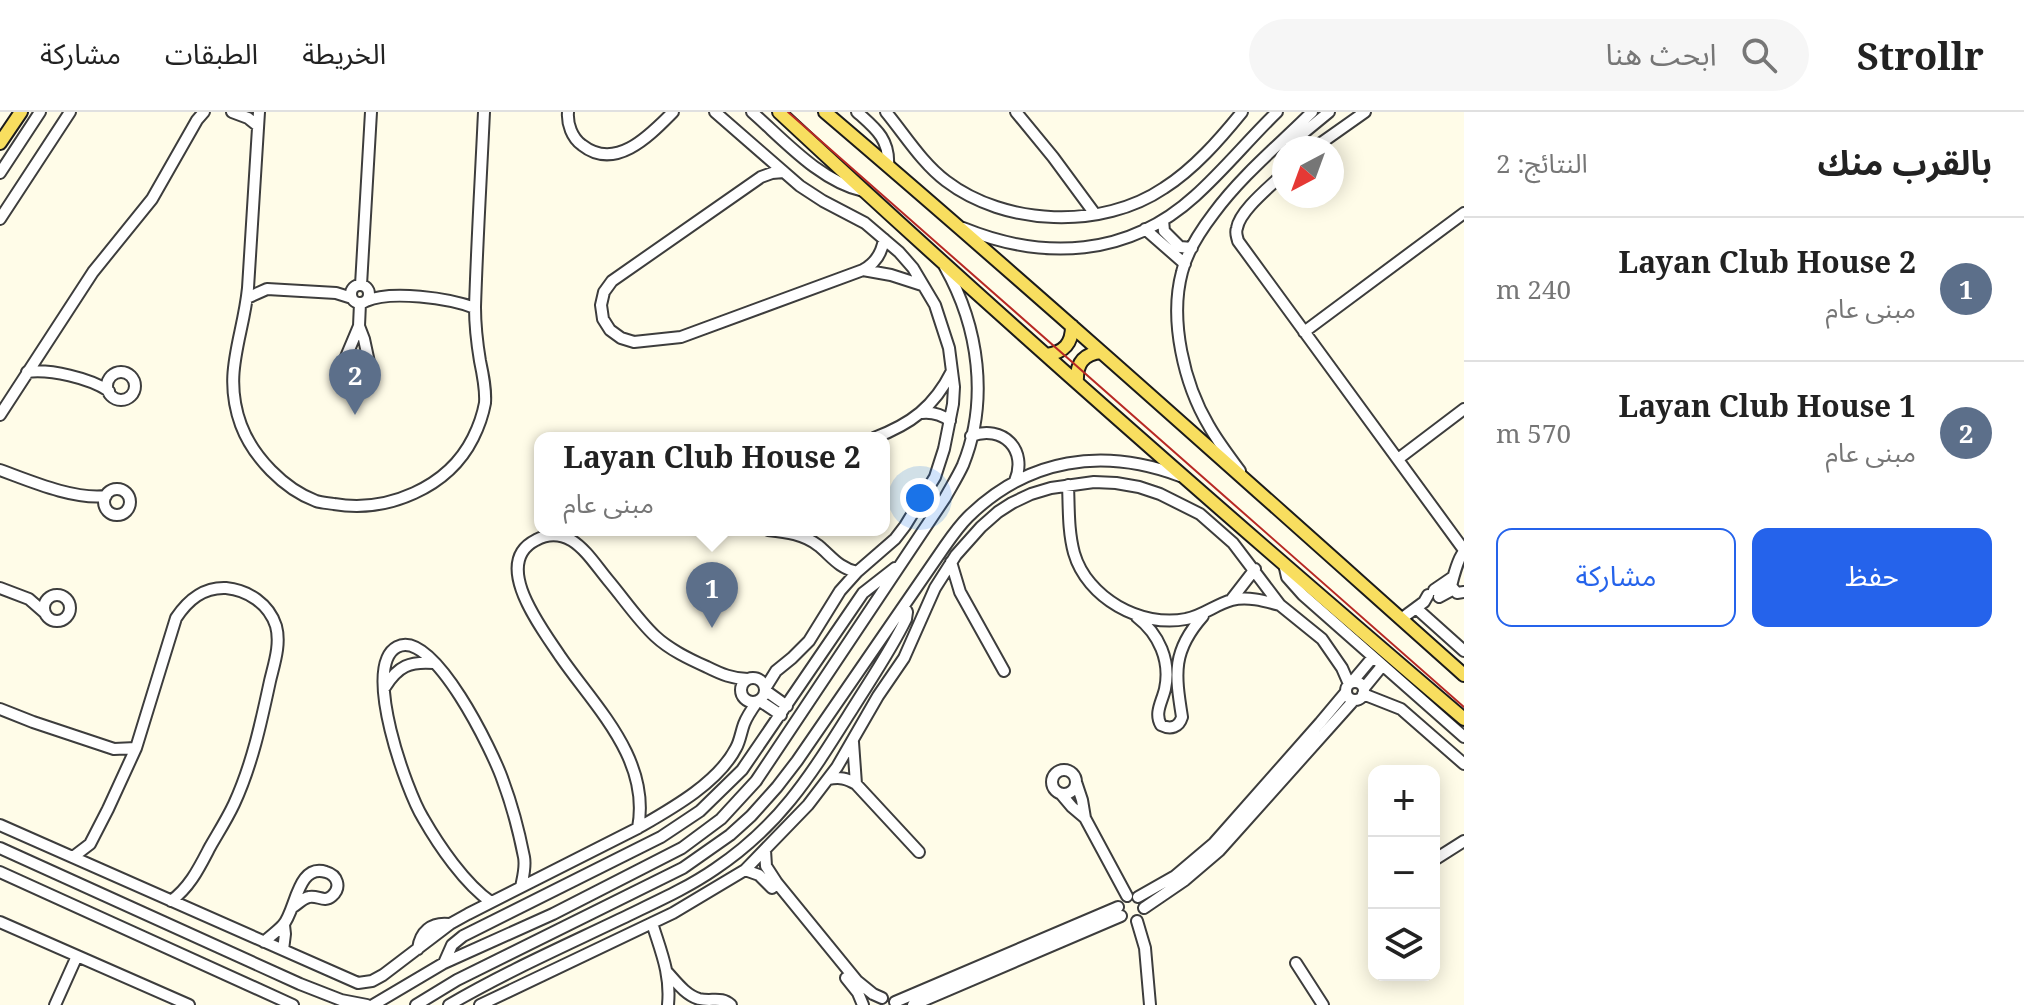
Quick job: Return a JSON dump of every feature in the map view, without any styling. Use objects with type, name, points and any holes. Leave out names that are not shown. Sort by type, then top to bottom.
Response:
[{"type":"main road","points":[[0,143],[21,112]]},
{"type":"main road","points":[[779,112],[1077,382],[1464,719]]},
{"type":"main road","points":[[825,112],[1246,479],[1464,675]]},
{"type":"main road","points":[[1047,355],[1068,346],[1072,326]]},
{"type":"main road","points":[[1077,382],[1077,370],[1083,359],[1101,352]]},
{"type":"street","points":[[0,173],[40,112]]},
{"type":"street","points":[[0,219],[70,112]]},
{"type":"street","points":[[236,114],[252,112]]},
{"type":"street","points":[[259,112],[249,278],[242,331],[233,361],[233,393],[241,426],[260,457],[285,484],[317,501],[353,507],[389,503],[422,490],[451,468],[472,439],[485,406],[475,308],[484,112]]},
{"type":"street","points":[[359,326],[372,377],[367,387],[352,391],[340,381],[340,373],[359,326],[371,112]]},
{"type":"street","points":[[568,112],[571,132],[580,144],[594,152],[610,155],[647,138],[673,112]]},
{"type":"street","points":[[0,825],[358,983],[383,975],[468,914],[657,817],[708,782],[725,766],[738,746],[755,691],[809,641],[840,591],[905,526],[935,477],[950,421],[948,389],[952,370],[949,348],[935,305],[904,257],[865,223],[811,194],[715,112]]},
{"type":"street","points":[[752,112],[818,170],[834,181],[864,191]]},
{"type":"street","points":[[857,112],[883,138],[888,166]]},
{"type":"street","points":[[886,112],[922,158],[964,194],[994,206],[1059,217],[1095,214],[1140,201],[1165,188],[1208,151],[1242,112]]},
{"type":"street","points":[[1016,112],[1095,214]]},
{"type":"street","points":[[1288,136],[1312,112]]},
{"type":"street","points":[[1299,136],[1329,112]]},
{"type":"street","points":[[1331,136],[1365,112]]},
{"type":"street","points":[[958,226],[1012,244],[1046,249],[1114,243],[1163,220],[1194,197],[1276,113]]},
{"type":"street","points":[[236,114],[258,126]]},
{"type":"street","points":[[0,415],[93,272],[152,199],[199,115]]},
{"type":"street","points":[[1246,479],[1208,425],[1196,401],[1181,351],[1178,298],[1181,273],[1201,231],[1215,211],[1272,150]]},
{"type":"street","points":[[756,180],[764,155]]},
{"type":"street","points":[[784,172],[766,174],[756,180],[612,281],[604,292],[601,305],[603,319],[610,330],[634,342],[681,337],[863,270],[880,254],[884,239]]},
{"type":"street","points":[[1272,186],[1245,214],[1237,228],[1238,241],[1464,551],[1459,557],[1451,586],[1461,593]]},
{"type":"street","points":[[1304,332],[1464,213]]},
{"type":"street","points":[[1163,220],[1164,231],[1180,247],[1192,248]]},
{"type":"street","points":[[1145,229],[1185,264]]},
{"type":"street","points":[[886,274],[904,257]]},
{"type":"street","points":[[875,261],[886,274]]},
{"type":"street","points":[[373,1005],[444,963],[553,914],[661,860],[721,819],[756,781],[945,498],[963,465],[978,390],[976,351],[966,313],[942,262]]},
{"type":"street","points":[[863,270],[923,286]]},
{"type":"street","points":[[249,278],[267,289]]},
{"type":"street","points":[[247,298],[267,289],[452,300],[475,308]]},
{"type":"street","points":[[452,300],[476,291]]},
{"type":"street","points":[[37,356],[47,372]]},
{"type":"street","points":[[343,365],[357,360],[365,362],[370,369]]},
{"type":"street","points":[[27,372],[47,372],[90,381],[116,398],[124,399],[132,395],[135,387],[133,378],[126,373],[118,372],[90,381]]},
{"type":"street","points":[[109,391],[107,384],[111,376]]},
{"type":"street","points":[[888,432],[922,413],[948,389]]},
{"type":"street","points":[[1398,459],[1464,409]]},
{"type":"street","points":[[922,413],[942,415],[950,421]]},
{"type":"street","points":[[971,436],[994,433],[1007,440],[1019,459],[1015,481]]},
{"type":"street","points":[[416,1005],[457,980],[683,868],[730,835],[765,802],[797,761],[945,546],[966,519],[989,498],[1015,481],[1042,469],[1074,462],[1136,462],[1185,477]]},
{"type":"street","points":[[0,470],[105,502]]},
{"type":"street","points":[[484,1004],[673,913],[756,859],[801,813],[828,779],[904,658],[935,588],[951,562],[981,527],[1012,503],[1031,494],[1068,485],[1116,483],[1144,488],[1180,503],[1217,527],[1233,543],[1280,605],[1322,639],[1355,690],[1401,709],[1464,764]]},
{"type":"street","points":[[1068,485],[1070,538],[1075,557],[1084,574],[1111,602],[1134,614],[1169,621],[1204,614],[1231,600],[1248,599],[1280,605]]},
{"type":"street","points":[[638,828],[640,798],[618,735],[529,609],[522,592],[519,562],[527,546],[539,538],[550,536],[569,539],[589,557],[656,636],[672,649],[755,691],[784,710]]},
{"type":"street","points":[[803,536],[818,544],[844,568],[857,572]]},
{"type":"street","points":[[830,557],[837,572],[840,591]]},
{"type":"street","points":[[951,562],[960,592],[1004,671]]},
{"type":"street","points":[[1283,563],[1287,577],[1294,586],[1464,737]]},
{"type":"street","points":[[444,963],[452,945],[463,936],[647,845],[695,815],[742,770],[863,593],[900,565]]},
{"type":"street","points":[[1231,600],[1255,569]]},
{"type":"street","points":[[1401,619],[1455,576]]},
{"type":"street","points":[[0,588],[29,599],[57,595],[65,598],[70,605],[69,613],[64,619],[56,621],[48,618],[29,599]]},
{"type":"street","points":[[73,857],[90,844],[129,765],[176,618],[186,604],[201,593],[218,588],[237,589],[254,597],[268,610],[276,627],[278,645],[259,730],[234,804],[190,885],[171,901]]},
{"type":"street","points":[[935,588],[960,592]]},
{"type":"street","points":[[1429,599],[1461,593]]},
{"type":"street","points":[[45,613],[44,603],[49,597]]},
{"type":"street","points":[[1429,599],[1464,651]]},
{"type":"street","points":[[449,1005],[660,900],[714,870],[746,847],[782,811],[817,765],[905,621],[907,612],[904,606]]},
{"type":"street","points":[[1134,614],[1145,623],[1161,646],[1167,673],[1157,715],[1161,725],[1172,728],[1182,717],[1177,688],[1179,656],[1193,626],[1204,614]]},
{"type":"street","points":[[491,902],[471,886],[433,834],[413,800],[388,723],[384,689],[388,655],[397,647],[409,644],[420,649],[435,663],[471,711],[503,780],[525,860],[521,887]]},
{"type":"street","points":[[1144,908],[1185,880],[1219,851],[1355,690],[1373,657]]},
{"type":"street","points":[[384,689],[392,675],[404,666],[419,661],[435,663]]},
{"type":"street","points":[[1119,912],[1121,900],[1175,876],[1214,843],[1355,690],[1382,666]]},
{"type":"street","points":[[0,709],[114,749],[136,748]]},
{"type":"street","points":[[853,740],[856,784]]},
{"type":"street","points":[[114,749],[129,765]]},
{"type":"street","points":[[1085,818],[1074,775],[1061,770],[1056,773],[1052,785],[1085,818],[1132,897],[1144,908],[1137,921],[1127,921],[1119,912]]},
{"type":"street","points":[[828,779],[838,777],[856,784],[919,852]]},
{"type":"street","points":[[1061,794],[1071,791],[1076,782]]},
{"type":"street","points":[[640,798],[657,817]]},
{"type":"street","points":[[692,841],[695,815]]},
{"type":"street","points":[[730,835],[766,866],[770,880],[866,1005],[882,998]]},
{"type":"street","points":[[1440,856],[1464,841]]},
{"type":"street","points":[[90,844],[94,866]]},
{"type":"street","points":[[0,848],[320,997],[367,1005]]},
{"type":"street","points":[[756,859],[759,875],[770,880],[857,981],[864,988],[896,1004],[1119,912]]},
{"type":"street","points":[[525,860],[543,876]]},
{"type":"street","points":[[264,942],[284,925],[303,880],[311,873],[320,871],[336,878],[338,886],[329,898],[308,897],[293,907]]},
{"type":"street","points":[[0,872],[293,1005]]},
{"type":"street","points":[[190,885],[192,910]]},
{"type":"street","points":[[468,914],[472,905],[471,886]]},
{"type":"street","points":[[579,900],[578,909],[588,915]]},
{"type":"street","points":[[913,1005],[1119,912]]},
{"type":"street","points":[[553,914],[563,920],[562,928]]},
{"type":"street","points":[[1137,921],[1145,948],[1150,1005]]},
{"type":"street","points":[[0,922],[170,1001],[189,1005]]},
{"type":"street","points":[[652,923],[668,973],[668,1005]]},
{"type":"street","points":[[283,950],[284,925]]},
{"type":"street","points":[[55,1005],[77,956]]},
{"type":"street","points":[[1296,963],[1323,1005]]},
{"type":"street","points":[[668,973],[690,995],[700,999],[726,1000],[731,1005]]},
{"type":"railway","points":[[788,112],[1464,707]]},
{"type":"place","name":"Layan Club House 1","points":[[355,415]]},
{"type":"place","name":"Layan Club House 2","points":[[712,628]]}]
